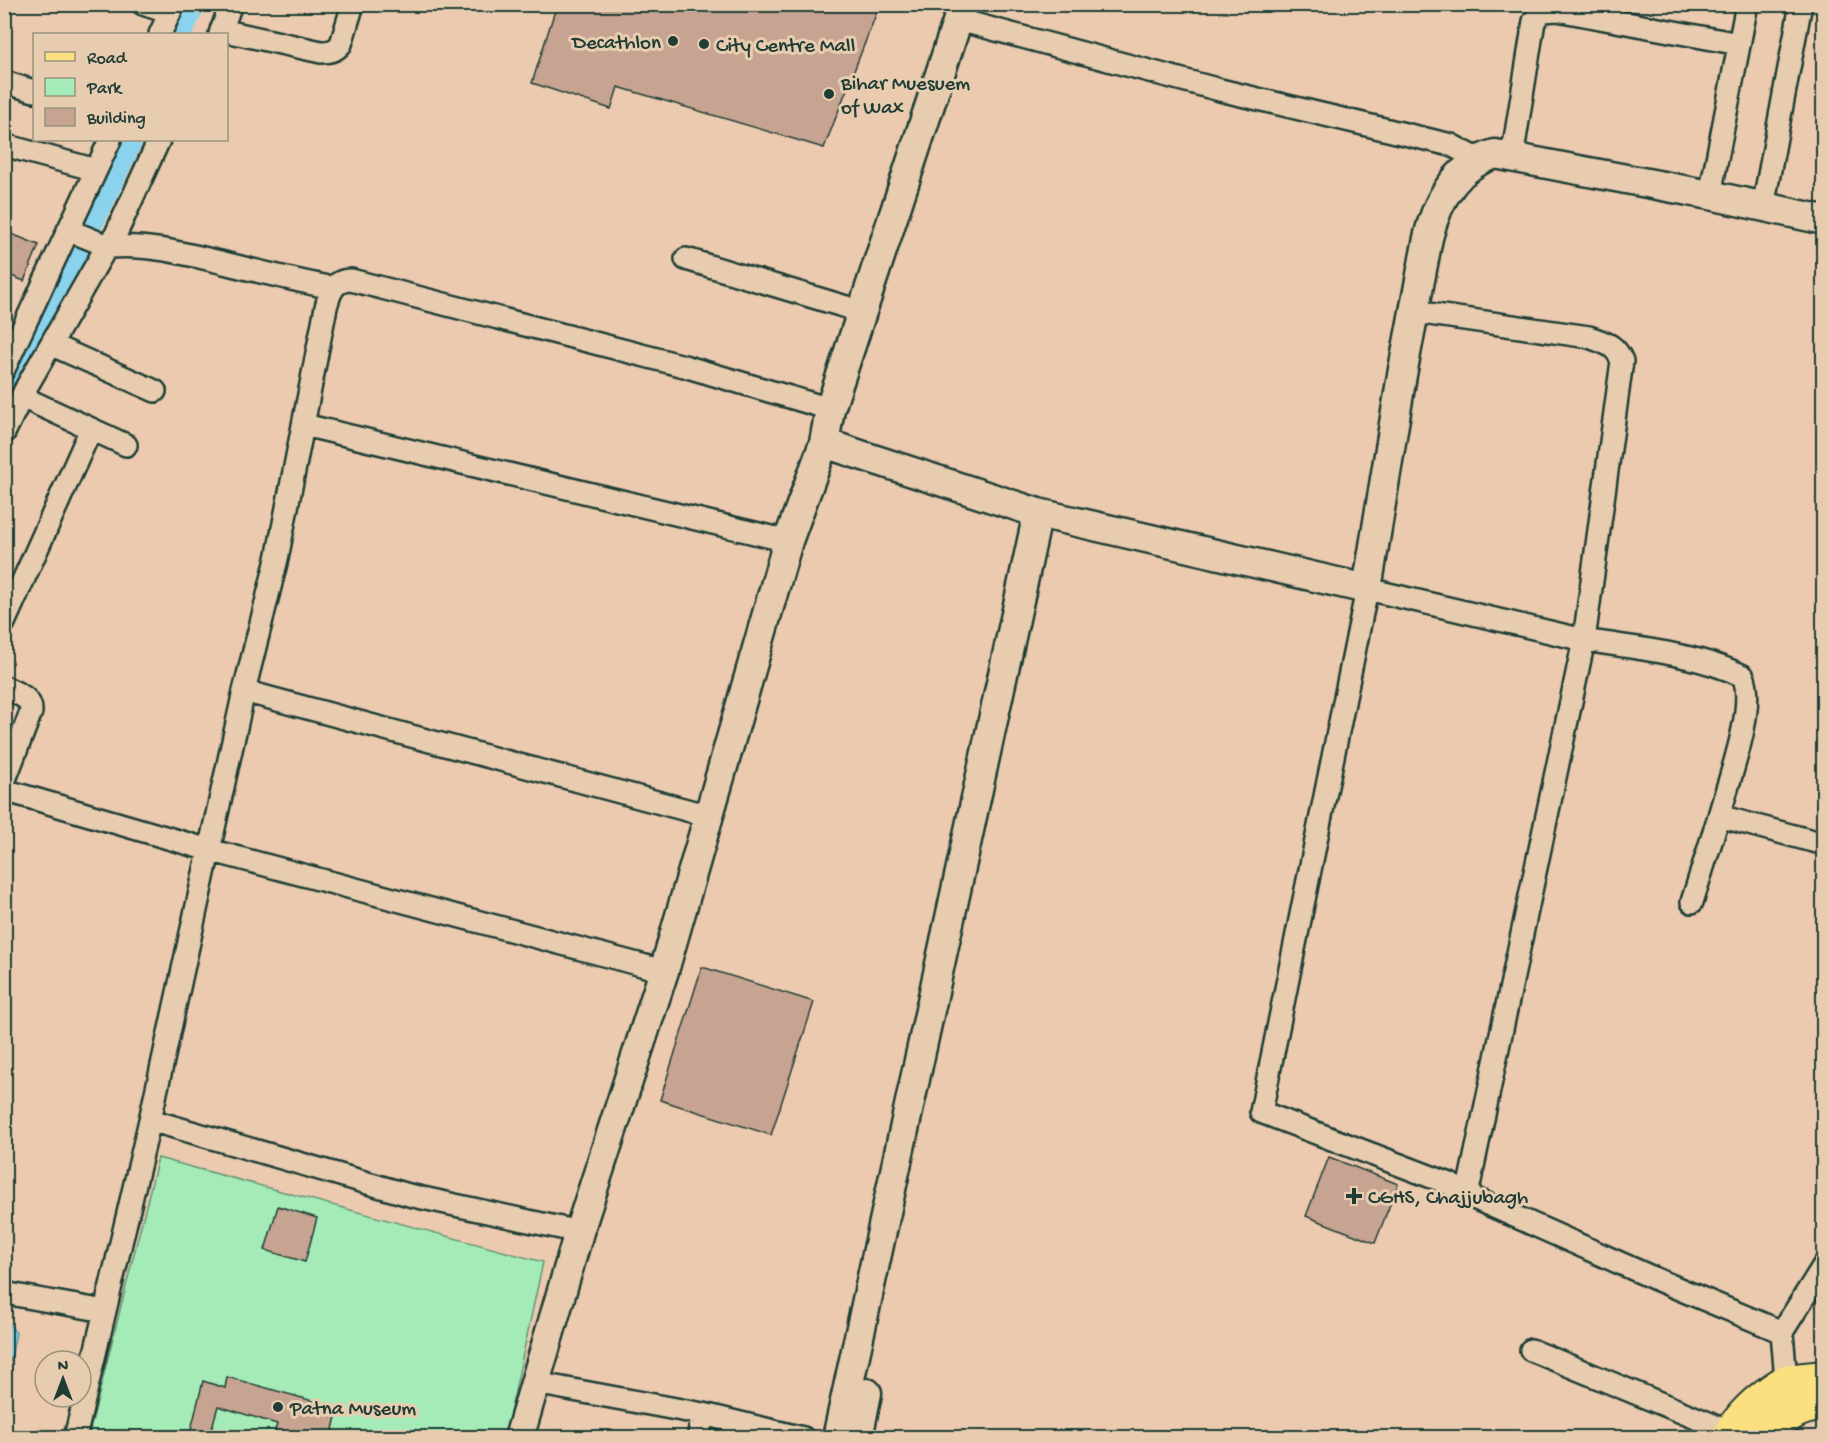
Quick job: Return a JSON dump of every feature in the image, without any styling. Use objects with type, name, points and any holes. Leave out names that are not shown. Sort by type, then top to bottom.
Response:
[{"type":"main road","points":[[1729,1435],[1746,1412],[1762,1397],[1786,1381],[1824,1377]]},
{"type":"main road","points":[[1764,1437],[1780,1422],[1801,1408],[1824,1406]]},
{"type":"street","points":[[143,4],[172,8],[160,33]]},
{"type":"street","points":[[220,32],[231,4]]},
{"type":"street","points":[[228,34],[329,51],[338,48],[341,44],[353,4]]},
{"type":"street","points":[[1710,195],[1747,4]]},
{"type":"street","points":[[1763,207],[1801,4]]},
{"type":"street","points":[[1512,158],[1534,21],[1543,11],[1557,10],[1739,44]]},
{"type":"street","points":[[519,1437],[579,1232],[664,971],[788,541],[824,443],[830,409],[961,13],[1220,90],[1451,146],[1479,159]]},
{"type":"street","points":[[4,82],[33,91]]},
{"type":"street","points":[[4,369],[72,232],[110,141]]},
{"type":"street","points":[[4,433],[158,141]]},
{"type":"street","points":[[4,145],[96,170]]},
{"type":"street","points":[[1782,1332],[1467,1195],[1450,1184],[1261,1112],[1367,589],[1402,375],[1432,221],[1441,200],[1467,168],[1479,159],[1495,154],[1710,195],[1824,220]]},
{"type":"street","points":[[72,232],[104,244],[132,245],[177,252],[303,283],[333,288]]},
{"type":"street","points":[[686,259],[863,312]]},
{"type":"street","points":[[75,1437],[150,1120],[244,691],[277,559],[326,307],[333,288],[342,280],[351,280],[684,366],[830,409]]},
{"type":"street","points":[[1415,312],[1589,337],[1618,350],[1622,361],[1584,640],[1467,1195]]},
{"type":"street","points":[[52,345],[155,391]]},
{"type":"street","points":[[22,397],[126,445]]},
{"type":"street","points":[[304,425],[788,541]]},
{"type":"street","points":[[4,623],[91,429]]},
{"type":"street","points":[[824,443],[1047,515],[1584,640],[1686,658],[1726,668],[1743,675],[1748,686],[1745,718],[1719,816],[1692,902]]},
{"type":"street","points":[[837,1437],[990,771],[1035,597],[1047,515]]},
{"type":"street","points":[[4,687],[27,699],[31,706],[31,712],[4,782]]},
{"type":"street","points":[[244,691],[709,816]]},
{"type":"street","points":[[858,1437],[990,771]]},
{"type":"street","points":[[4,790],[209,850],[664,971]]},
{"type":"street","points":[[1719,816],[1824,844]]},
{"type":"street","points":[[150,1120],[409,1195],[579,1232]]},
{"type":"street","points":[[1786,1381],[1782,1332],[1824,1264]]},
{"type":"street","points":[[4,1293],[105,1311]]},
{"type":"street","points":[[1531,1350],[1729,1435]]},
{"type":"street","points":[[535,1383],[703,1414],[803,1437]]},
{"type":"street","points":[[698,1437],[703,1414]]},
{"type":"green space","points":[[158,1158],[543,1262],[505,1437],[88,1438]]},
{"type":"water","points":[[4,1319],[16,1333],[5,1388]]},
{"type":"building","name":"City Centre Mall","points":[[557,4],[880,4],[824,148],[618,87],[611,109],[532,83]]},
{"type":"building","points":[[4,231],[39,245],[24,281],[4,273]]},
{"type":"building","points":[[702,967],[814,1002],[771,1135],[660,1100]]},
{"type":"building","points":[[1329,1157],[1398,1184],[1375,1243],[1306,1216]]},
{"type":"building","points":[[278,1206],[317,1218],[305,1262],[265,1250]]},
{"type":"building","name":"Patna Museum","points":[[227,1377],[338,1408],[331,1438],[320,1435],[319,1438],[273,1438],[277,1424],[218,1406],[209,1438],[180,1438],[181,1430],[190,1434],[203,1381],[225,1388]]},
{"type":"waterway","points":[[183,33],[197,4]]},
{"type":"waterway","points":[[4,403],[134,141]]},
{"type":"place","name":"Decathlon","points":[[673,41]]},
{"type":"place","name":"City Centre Mall","points":[[704,44]]},
{"type":"place","name":"Bihar Muesuem of Wax","points":[[829,94]]},
{"type":"place","name":"CGHS, Chajjubagh","points":[[1354,1196]]},
{"type":"place","name":"Patna Museum","points":[[278,1407]]}]
